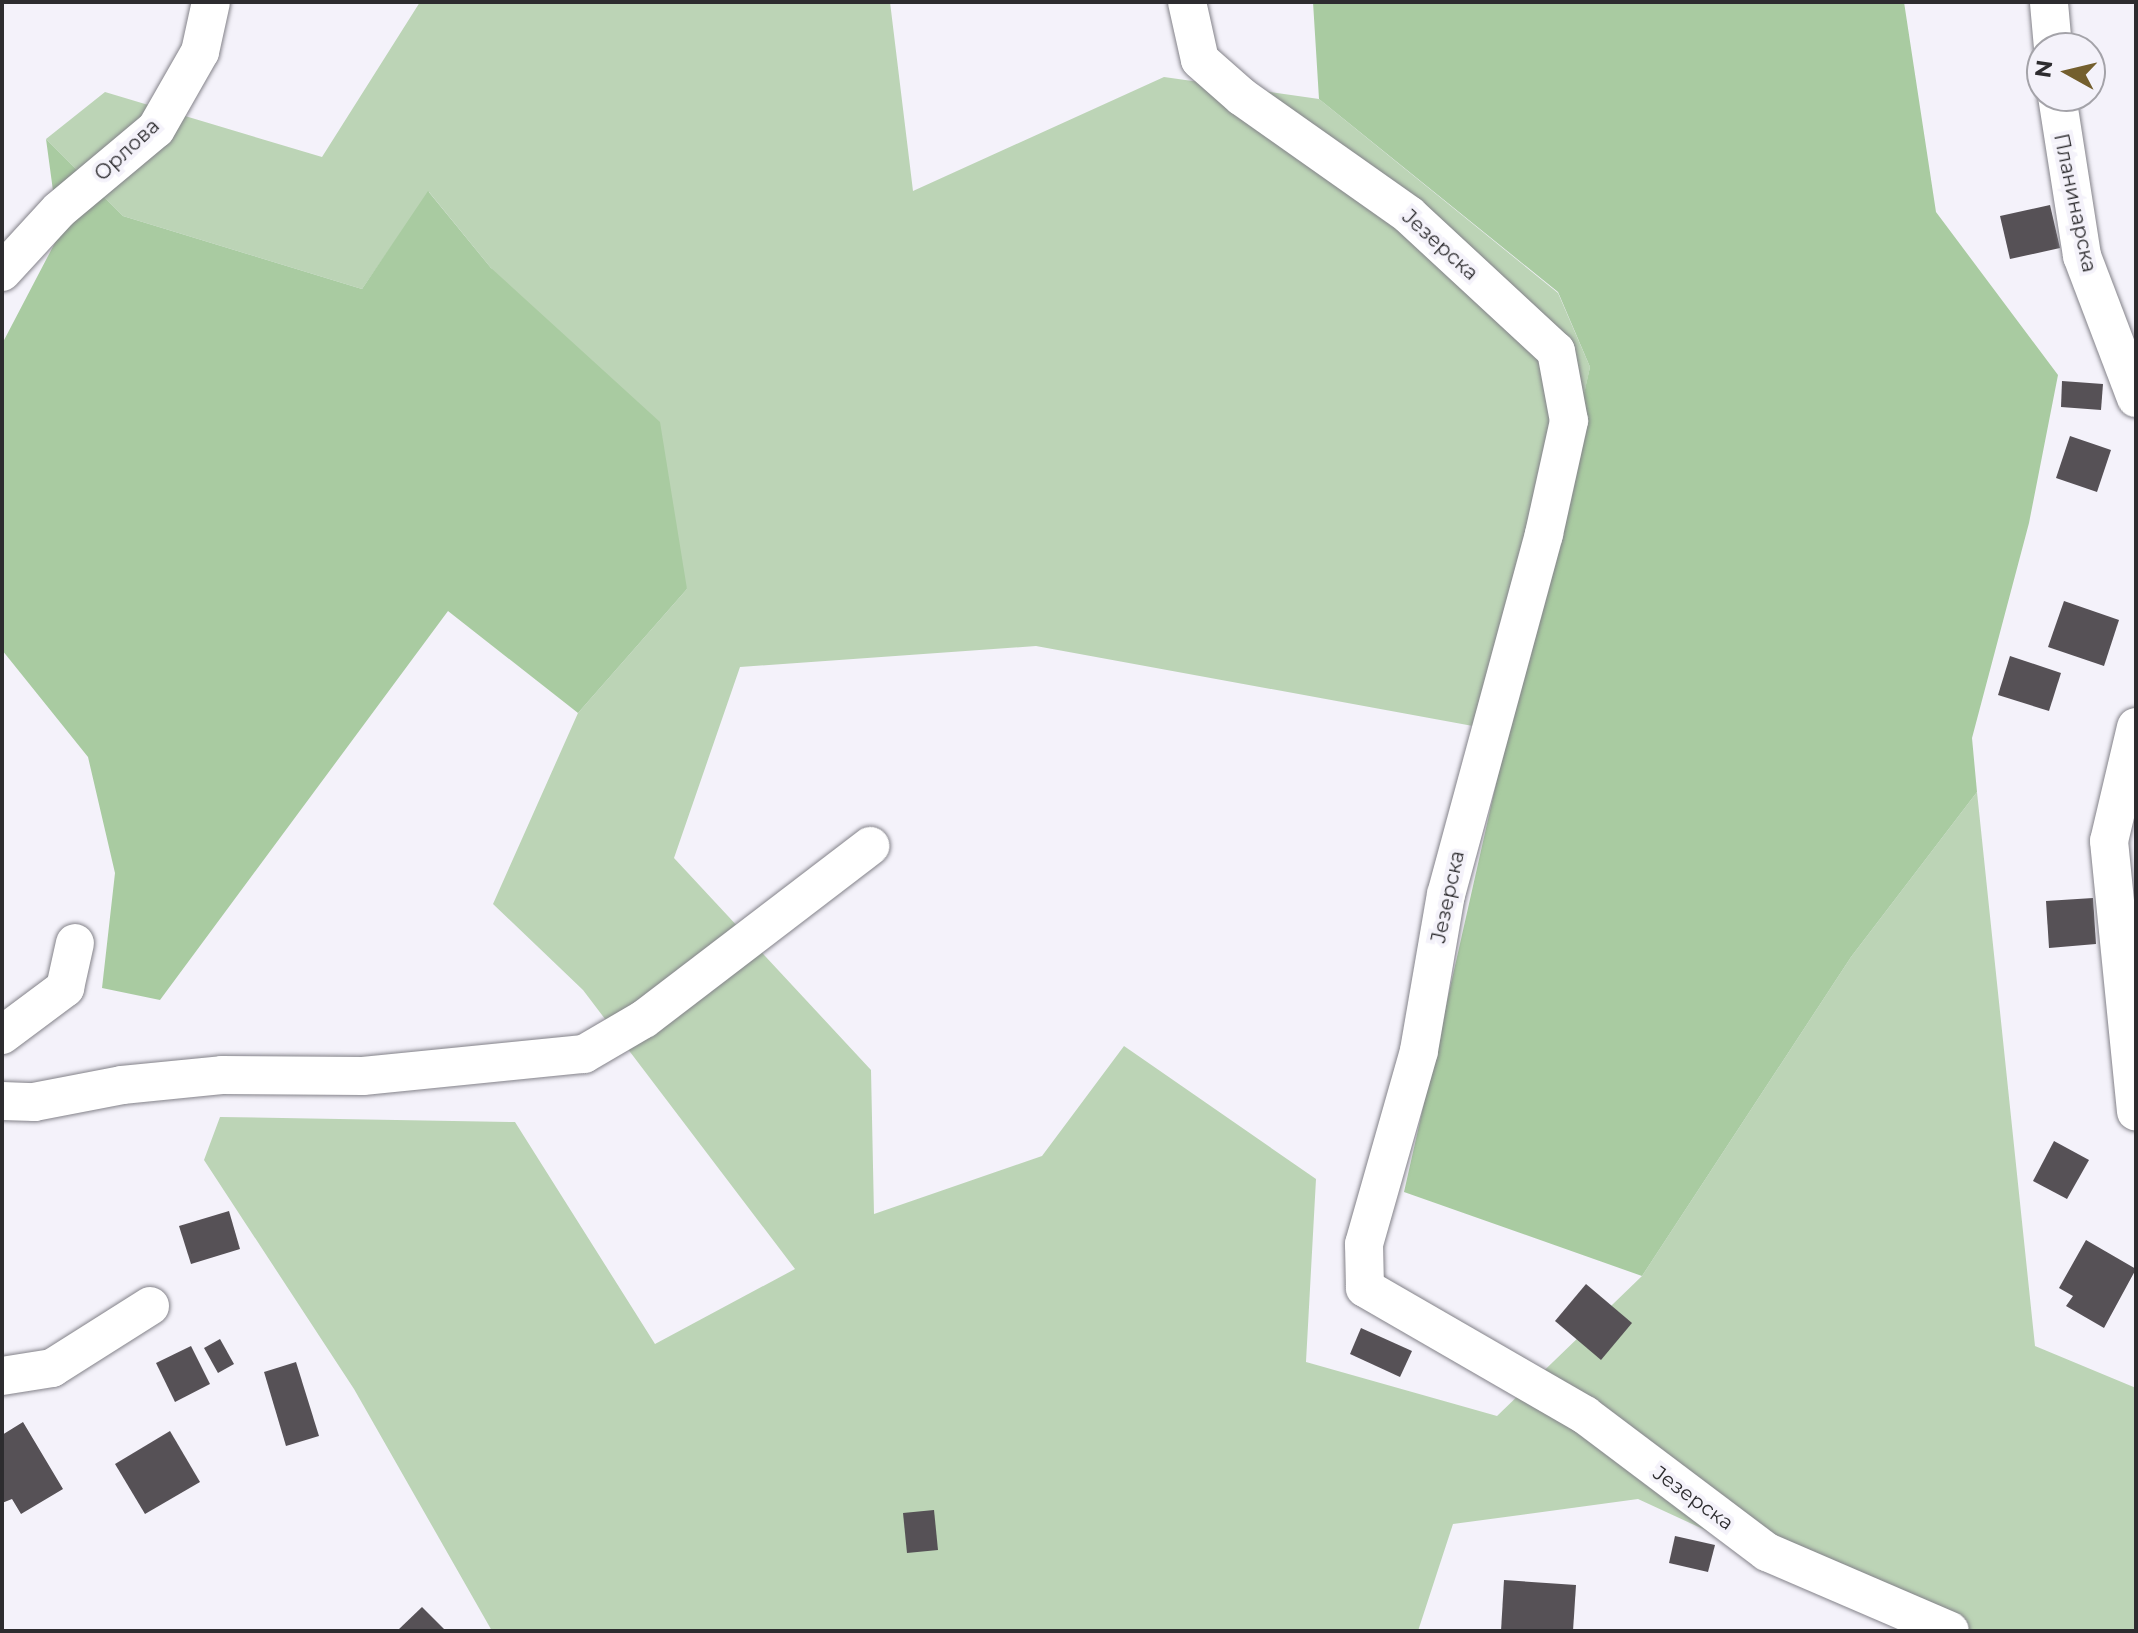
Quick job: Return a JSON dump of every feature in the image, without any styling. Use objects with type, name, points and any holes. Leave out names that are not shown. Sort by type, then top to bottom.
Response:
[{"type":"street","name":"Орлова","points":[[2,272],[59,210],[156,129],[200,52],[211,2]]},
{"type":"street","name":"Језерска","points":[[1187,2],[1200,60],[1242,97],[1409,215],[1556,351],[1569,421],[1544,534],[1446,894],[1419,1051],[1364,1244],[1365,1288],[1585,1415],[1767,1552],[1950,1631]]},
{"type":"street","points":[[2049,3],[2052,32]]},
{"type":"street","name":"Планинарска","points":[[2060,112],[2082,256],[2136,398]]},
{"type":"street","points":[[2136,727],[2109,841],[2136,1112]]},
{"type":"street","points":[[2,1101],[34,1102],[122,1085],[222,1075],[363,1076],[584,1054],[644,1019],[870,846]]},
{"type":"street","points":[[2,1035],[65,988],[75,943]]},
{"type":"street","points":[[2,1376],[52,1368],[150,1306]]},
{"type":"green space","points":[[420,2],[890,2],[913,191],[1164,77],[1319,99],[1558,293],[1590,367],[1511,733],[1036,646],[740,667],[674,858],[871,1070],[874,1214],[1042,1156],[1124,1046],[1316,1179],[1306,1362],[1497,1416],[1642,1276],[1851,957],[1977,792],[2035,1346],[2136,1388],[2136,1631],[1924,1631],[1638,1499],[1453,1524],[1418,1631],[492,1631],[354,1389],[204,1160],[220,1117],[515,1122],[655,1344],[795,1269],[583,990],[493,904],[578,713],[687,589],[491,268],[429,192],[362,289],[123,216],[46,139],[105,92],[322,157]]},
{"type":"green space","points":[[1313,2],[1904,2],[1936,212],[2058,375],[2029,523],[1972,738],[1977,792],[1851,957],[1642,1276],[1404,1192],[1590,367],[1558,292],[1319,99]]},
{"type":"green space","points":[[46,139],[123,216],[362,289],[428,191],[491,268],[660,422],[687,589],[578,713],[448,611],[160,1000],[102,988],[115,873],[88,757],[2,650],[2,344],[59,235]]},
{"type":"building","points":[[2050,205],[2060,248],[2010,259],[2000,216]]},
{"type":"building","points":[[2062,381],[2103,384],[2101,410],[2061,407]]},
{"type":"building","points":[[2070,436],[2111,450],[2097,492],[2056,478]]},
{"type":"building","points":[[2064,601],[2119,620],[2104,666],[2048,647]]},
{"type":"building","points":[[2010,656],[2061,673],[2049,711],[1998,695]]},
{"type":"building","points":[[2093,898],[2096,944],[2049,948],[2046,901]]},
{"type":"building","points":[[2054,1141],[2089,1160],[2067,1199],[2033,1181]]},
{"type":"building","points":[[229,1211],[240,1249],[191,1264],[179,1226]]},
{"type":"building","points":[[2086,1240],[2136,1269],[2104,1328],[2066,1306],[2073,1296],[2059,1288]]},
{"type":"building","points":[[1586,1284],[1632,1323],[1601,1360],[1555,1321]]},
{"type":"building","points":[[1361,1328],[1412,1351],[1400,1377],[1350,1354]]},
{"type":"building","points":[[220,1339],[234,1364],[218,1373],[204,1348]]},
{"type":"building","points":[[191,1346],[210,1384],[175,1402],[156,1363]]},
{"type":"building","points":[[296,1362],[319,1436],[286,1446],[264,1372]]},
{"type":"building","points":[[23,1422],[63,1489],[21,1514],[12,1499],[2,1503],[2,1435]]},
{"type":"building","points":[[170,1431],[200,1482],[145,1514],[115,1464]]},
{"type":"building","points":[[934,1510],[938,1550],[907,1553],[903,1513]]},
{"type":"building","points":[[1675,1536],[1715,1545],[1708,1572],[1669,1563]]},
{"type":"building","points":[[1504,1580],[1576,1585],[1573,1631],[1501,1631]]},
{"type":"building","points":[[422,1607],[446,1631],[397,1631]]}]
